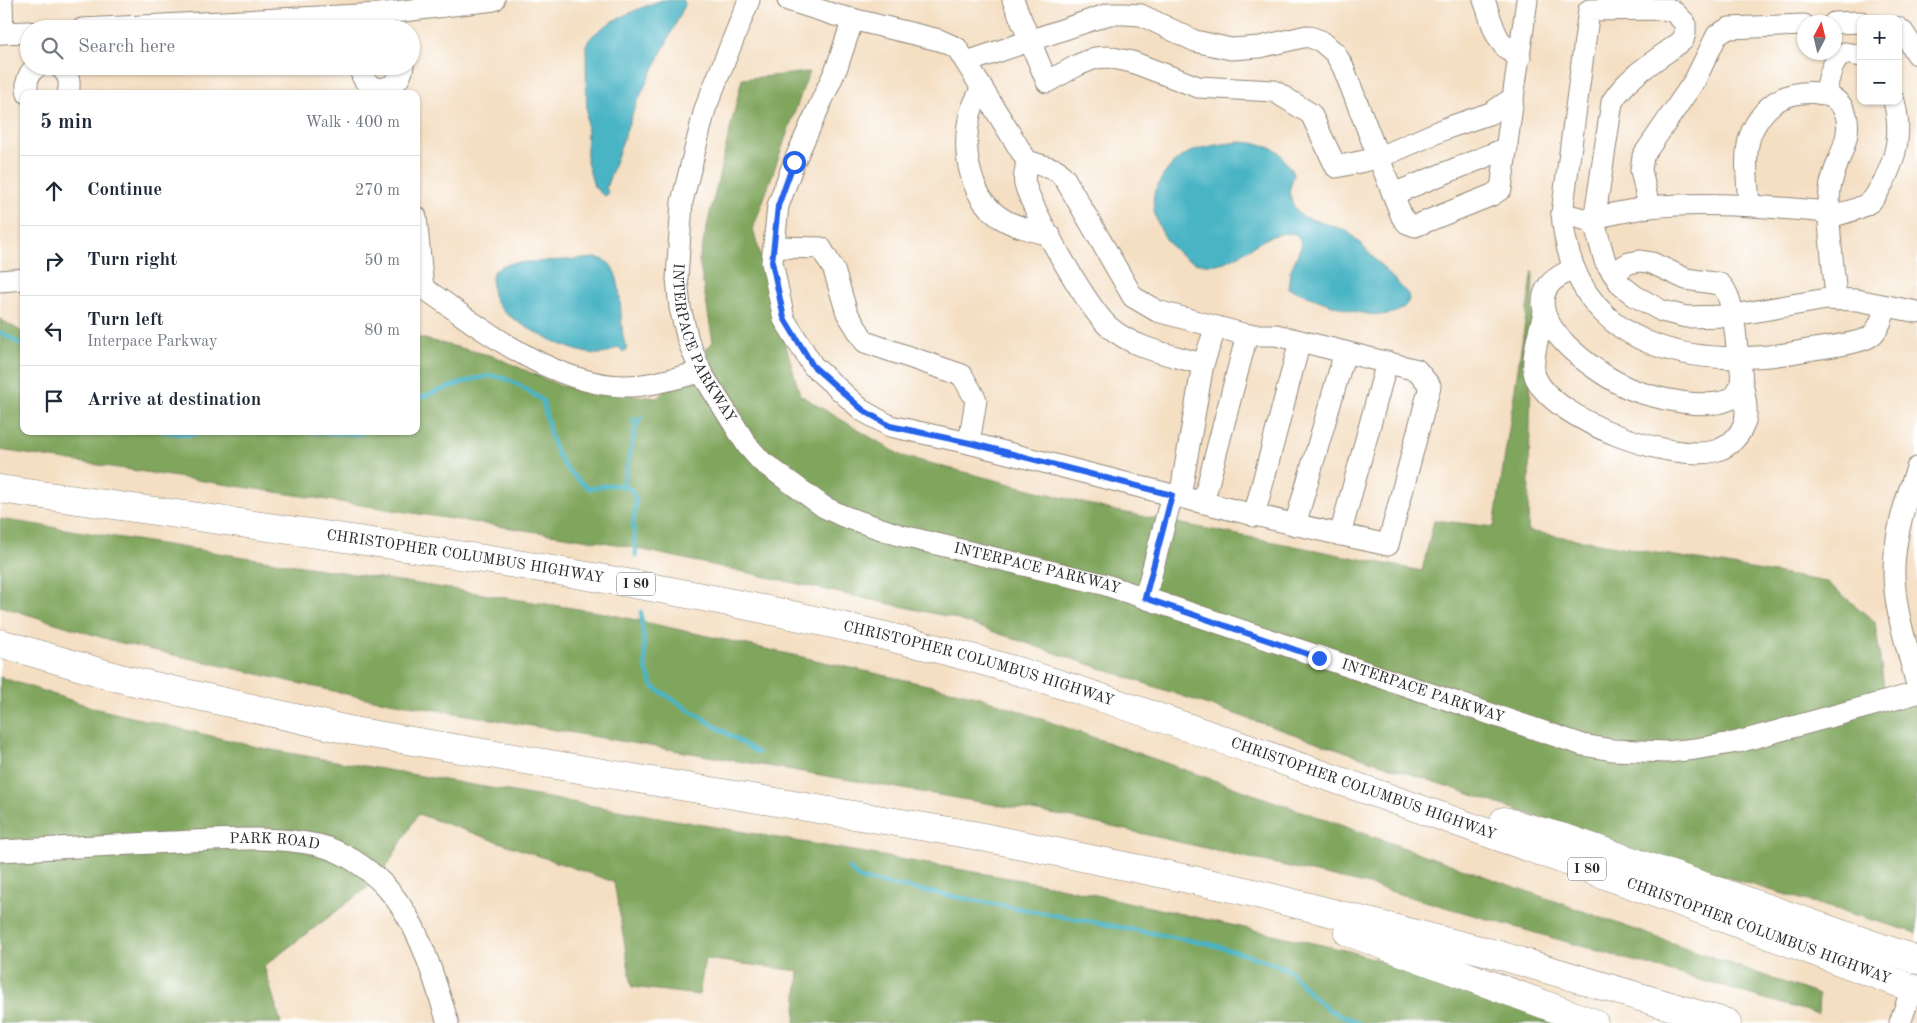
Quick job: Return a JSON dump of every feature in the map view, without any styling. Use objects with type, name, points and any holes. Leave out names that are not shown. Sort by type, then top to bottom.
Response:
[{"type":"highway","name":"CHRISTOPHER COLUMBUS HIGHWAY","points":[[0,489],[446,552],[724,600],[932,647],[1145,711],[1472,827],[1915,989]]},
{"type":"highway","points":[[0,642],[123,679],[353,731],[973,835],[1237,890],[1492,953],[1727,1023]]},
{"type":"highway","points":[[1255,751],[1568,839],[1917,960]]},
{"type":"highway","points":[[1237,890],[1594,1023]]},
{"type":"highway","points":[[1854,939],[1917,955]]},
{"type":"street","points":[[2,0],[2,33],[20,32]]},
{"type":"street","points":[[383,20],[424,5],[494,0]]},
{"type":"street","name":"INTERPACE PARKWAY","points":[[749,0],[705,109],[682,202],[677,279],[679,298],[688,340],[701,372],[747,446],[761,461],[830,510],[899,535],[1094,582],[1560,739],[1612,750],[1667,752],[1738,742],[1917,692]]},
{"type":"street","points":[[788,0],[853,19],[939,40],[957,48],[1027,162],[1024,182],[1050,235],[1078,286],[1108,325],[1140,346],[1203,364]]},
{"type":"street","points":[[1013,0],[1028,41],[1048,82],[1095,58],[1108,57],[1132,62],[1198,87],[1274,91],[1311,114],[1336,166],[1378,158],[1447,128],[1491,113],[1513,98]]},
{"type":"street","points":[[1484,0],[1499,40],[1508,52],[1520,57]]},
{"type":"street","points":[[967,62],[1109,14],[1141,15],[1195,41],[1231,50],[1260,47],[1307,36],[1321,41],[1335,53],[1344,66],[1402,217],[1407,223],[1416,226],[1492,195],[1500,188],[1527,0]]},
{"type":"street","points":[[1886,307],[1880,325],[1867,339],[1774,357],[1738,358],[1672,352],[1637,338],[1605,315],[1584,289],[1574,268],[1563,231],[1562,213],[1589,10],[1598,5],[1668,10],[1685,23],[1683,40],[1634,76],[1620,89],[1612,102],[1594,222],[1605,261],[1621,285],[1635,296],[1662,310],[1686,317],[1706,318],[1836,300],[1857,300],[1917,312]]},
{"type":"street","points":[[853,19],[837,66],[794,162],[778,206],[772,262],[784,318],[813,366],[863,410],[890,426],[970,443],[1295,526],[1388,545],[1430,386],[1417,370],[1276,335],[1247,335],[1157,311],[1133,297],[1065,179],[1057,170],[1027,162]]},
{"type":"street","points":[[1842,23],[1857,22]]},
{"type":"street","points":[[1649,207],[1641,170],[1643,156],[1696,80],[1717,35],[1729,28],[1797,24]]},
{"type":"street","points":[[1902,31],[1917,54]]},
{"type":"street","points":[[1825,95],[1838,56],[1844,53],[1857,55]]},
{"type":"street","points":[[28,90],[27,80],[30,75]]},
{"type":"street","points":[[67,75],[69,80],[68,90]]},
{"type":"street","points":[[363,75],[365,81],[376,88],[390,87],[400,79],[401,75]]},
{"type":"street","points":[[982,87],[970,115],[967,151],[971,179],[989,208],[1004,220],[1050,235]]},
{"type":"street","points":[[1749,205],[1749,140],[1759,118],[1774,103],[1801,93],[1825,95],[1835,100],[1844,111],[1848,126],[1830,189],[1836,300]]},
{"type":"street","points":[[1562,213],[1594,222],[1606,215],[1649,207],[1684,204],[1749,205],[1830,214],[1862,207],[1872,200],[1895,157],[1899,129],[1895,105]]},
{"type":"street","points":[[1393,194],[1507,148]]},
{"type":"street","points":[[774,245],[779,248],[821,248],[834,270],[847,313],[865,342],[962,375],[976,400],[970,443]]},
{"type":"street","points":[[1574,268],[1548,286],[1545,294],[1544,313],[1534,365],[1534,375],[1540,385],[1567,409],[1608,432],[1624,438],[1681,452],[1704,453],[1718,450],[1729,444],[1739,434],[1745,422],[1742,382],[1728,293],[1720,284],[1686,279],[1652,263],[1640,261],[1613,273]]},
{"type":"street","points":[[0,281],[20,279]]},
{"type":"street","points":[[420,287],[498,340],[560,372],[597,383],[623,386],[648,384],[701,372]]},
{"type":"street","points":[[1544,313],[1553,330],[1572,350],[1622,386],[1650,396],[1676,401],[1723,402],[1732,398],[1742,382]]},
{"type":"street","points":[[1145,598],[1176,496],[1203,364],[1216,327]]},
{"type":"street","points":[[1203,503],[1247,335]]},
{"type":"street","points":[[1254,516],[1300,341]]},
{"type":"street","points":[[1295,526],[1345,352]]},
{"type":"street","points":[[1340,535],[1387,362]]},
{"type":"street","points":[[1917,468],[1898,534],[1894,572],[1896,600],[1917,685]]},
{"type":"street","name":"PARK ROAD","points":[[0,851],[253,840],[310,844],[341,853],[367,870],[385,886],[401,906],[416,932],[430,964],[448,1023]]},
{"type":"street","points":[[1900,1023],[1915,989]]},
{"type":"green space","points":[[809,72],[753,229],[800,395],[902,456],[1111,510],[1422,571],[1434,520],[1494,527],[1533,270],[1528,531],[1827,582],[1875,622],[1886,702],[1917,697],[1917,933],[1643,853],[950,617],[616,544],[0,450],[0,319],[20,331],[20,435],[420,435],[420,338],[493,356],[561,386],[657,398],[713,342],[699,260],[742,79]]},
{"type":"green space","points":[[0,519],[604,613],[977,696],[1819,995],[1818,1014],[1365,884],[1068,817],[355,696],[117,642],[0,606]]},
{"type":"green space","points":[[0,677],[98,709],[266,749],[1055,886],[1349,951],[1587,1023],[795,1023],[799,971],[705,959],[699,995],[632,987],[614,882],[418,814],[379,879],[264,966],[281,1023],[0,1023]]},
{"type":"water","points":[[662,0],[684,0],[685,5],[636,104],[606,188],[609,194],[604,196],[594,187],[587,162],[586,45],[591,38],[609,24]]},
{"type":"water","points":[[1242,142],[1261,144],[1278,151],[1294,174],[1289,192],[1293,205],[1301,216],[1346,230],[1355,238],[1408,294],[1409,300],[1400,310],[1387,314],[1352,311],[1288,288],[1290,272],[1302,244],[1296,234],[1281,234],[1268,238],[1231,259],[1218,264],[1203,264],[1187,259],[1173,248],[1161,230],[1154,210],[1153,200],[1155,191],[1164,174],[1177,160],[1191,152],[1208,146]]},
{"type":"water","points":[[597,258],[607,262],[614,270],[618,282],[622,326],[627,349],[623,352],[619,347],[601,354],[578,351],[564,346],[523,325],[503,311],[496,303],[492,288],[493,272],[501,266],[513,263]]},
{"type":"waterway","points":[[0,332],[20,344]]},
{"type":"waterway","points":[[420,398],[463,382],[491,376],[512,381],[543,401],[552,440],[561,461],[568,470],[590,489],[606,485],[616,485],[632,490],[636,503],[633,524],[636,556]]},
{"type":"waterway","points":[[636,426],[641,418]]},
{"type":"waterway","points":[[623,485],[636,426],[633,419]]},
{"type":"waterway","points":[[641,612],[646,669],[653,687],[758,753]]},
{"type":"waterway","points":[[849,868],[860,879],[1210,944],[1270,962],[1289,970],[1312,996],[1329,1010],[1359,1023]]},
{"type":"route","points":[[794,162],[778,206],[772,262],[784,318],[813,366],[863,410],[890,426],[970,443],[1172,495],[1145,598],[1319,658]]}]
